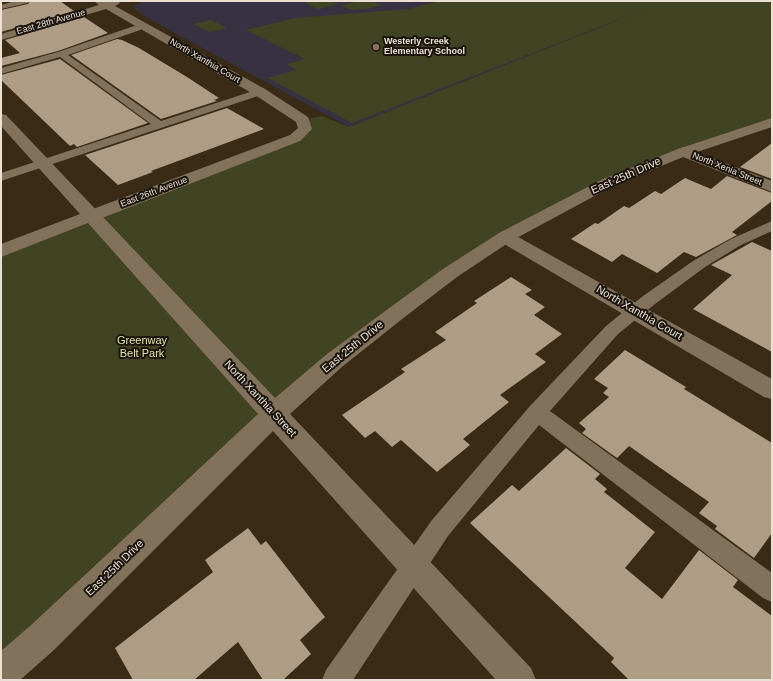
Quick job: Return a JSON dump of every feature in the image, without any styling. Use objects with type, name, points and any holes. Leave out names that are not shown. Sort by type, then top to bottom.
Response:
[{"type":"street","name":"East 28th Avenue","points":[[1,37],[103,3],[123,1]]},
{"type":"street","name":"North Xanthia Court","points":[[103,3],[260,92],[303,120],[305,129]]},
{"type":"street","name":"North Xanthia Street","points":[[1,118],[519,680]]},
{"type":"street","name":"East 25th Drive","points":[[1,674],[42,638],[274,414],[335,360],[398,310],[505,237],[609,182],[683,152],[772,122]]},
{"type":"street","name":"East 26th Avenue","points":[[1,251],[295,138],[305,129]]},
{"type":"street","name":"North Xenia Street","points":[[683,152],[772,187]]},
{"type":"street","name":"North Xanthia Court","points":[[505,237],[772,390]]},
{"type":"lane","points":[[1,7],[25,1]]},
{"type":"lane","points":[[1,71],[60,54],[142,26]]},
{"type":"lane","points":[[60,54],[160,125]]},
{"type":"lane","points":[[1,177],[260,92]]},
{"type":"lane","points":[[336,680],[440,528],[537,412],[612,330],[634,311],[699,264],[736,242],[772,225]]},
{"type":"lane","points":[[537,412],[772,588]]},
{"type":"shaded area","name":"Westerly Creek Elementary School","points":[[145,1],[668,1],[349,127],[141,14],[133,6]]},
{"type":"green space","points":[[303,1],[331,1],[338,4],[317,9]]},
{"type":"green space","points":[[359,1],[371,1],[382,5],[367,9],[352,10],[341,6]]},
{"type":"green space","name":"Greenway Belt Park","points":[[441,1],[772,1],[772,122],[583,195],[399,311],[1,674],[1,251],[295,138],[303,120],[322,116],[349,127],[664,2],[352,123],[268,78],[296,70],[287,64],[305,59],[246,30],[295,18],[408,9]]},
{"type":"green space","points":[[211,20],[227,28],[209,32],[193,24]]},
{"type":"building","points":[[30,1],[60,1],[74,11],[1,32],[1,10],[28,4]]},
{"type":"building","points":[[84,17],[108,33],[58,51],[1,66],[1,58],[20,53],[5,40]]},
{"type":"building","points":[[117,39],[139,48],[219,98],[214,100],[217,101],[161,119],[71,55]]},
{"type":"building","points":[[60,59],[148,123],[77,147],[74,144],[70,146],[1,80],[1,75]]},
{"type":"building","points":[[227,108],[264,129],[151,171],[153,172],[118,185],[85,155]]},
{"type":"building","points":[[772,143],[772,179],[740,167]]},
{"type":"building","points":[[727,176],[772,193],[772,201],[732,232],[737,235],[696,257],[684,252],[657,273],[622,254],[612,262],[571,239],[595,223],[598,224],[624,206],[629,208],[655,191],[661,194],[685,178],[711,189]]},
{"type":"building","points":[[752,242],[772,251],[772,352],[693,309],[732,275],[711,265]]},
{"type":"building","points":[[511,277],[532,290],[525,294],[545,307],[534,315],[562,334],[535,354],[546,362],[500,395],[509,402],[463,439],[470,445],[437,472],[401,440],[392,447],[375,431],[365,438],[342,415],[405,372],[401,369],[446,340],[435,332],[477,303],[474,301]]},
{"type":"building","points":[[625,350],[686,387],[684,389],[772,443],[772,533],[754,558],[715,529],[717,526],[699,513],[709,502],[629,446],[617,458],[582,433],[586,429],[579,423],[609,397],[603,393],[608,388],[594,379]]},
{"type":"building","points":[[566,448],[600,474],[595,479],[607,489],[604,492],[655,532],[625,568],[662,599],[699,550],[738,580],[733,587],[772,616],[772,680],[629,680],[611,662],[614,658],[470,523],[512,485],[519,491]]},
{"type":"building","points":[[248,528],[261,545],[266,541],[325,617],[300,640],[311,654],[283,680],[263,680],[238,642],[194,680],[133,680],[115,648],[213,572],[205,560]]},
{"type":"place","name":"Westerly Creek Elementary School","points":[[376,47]]}]
